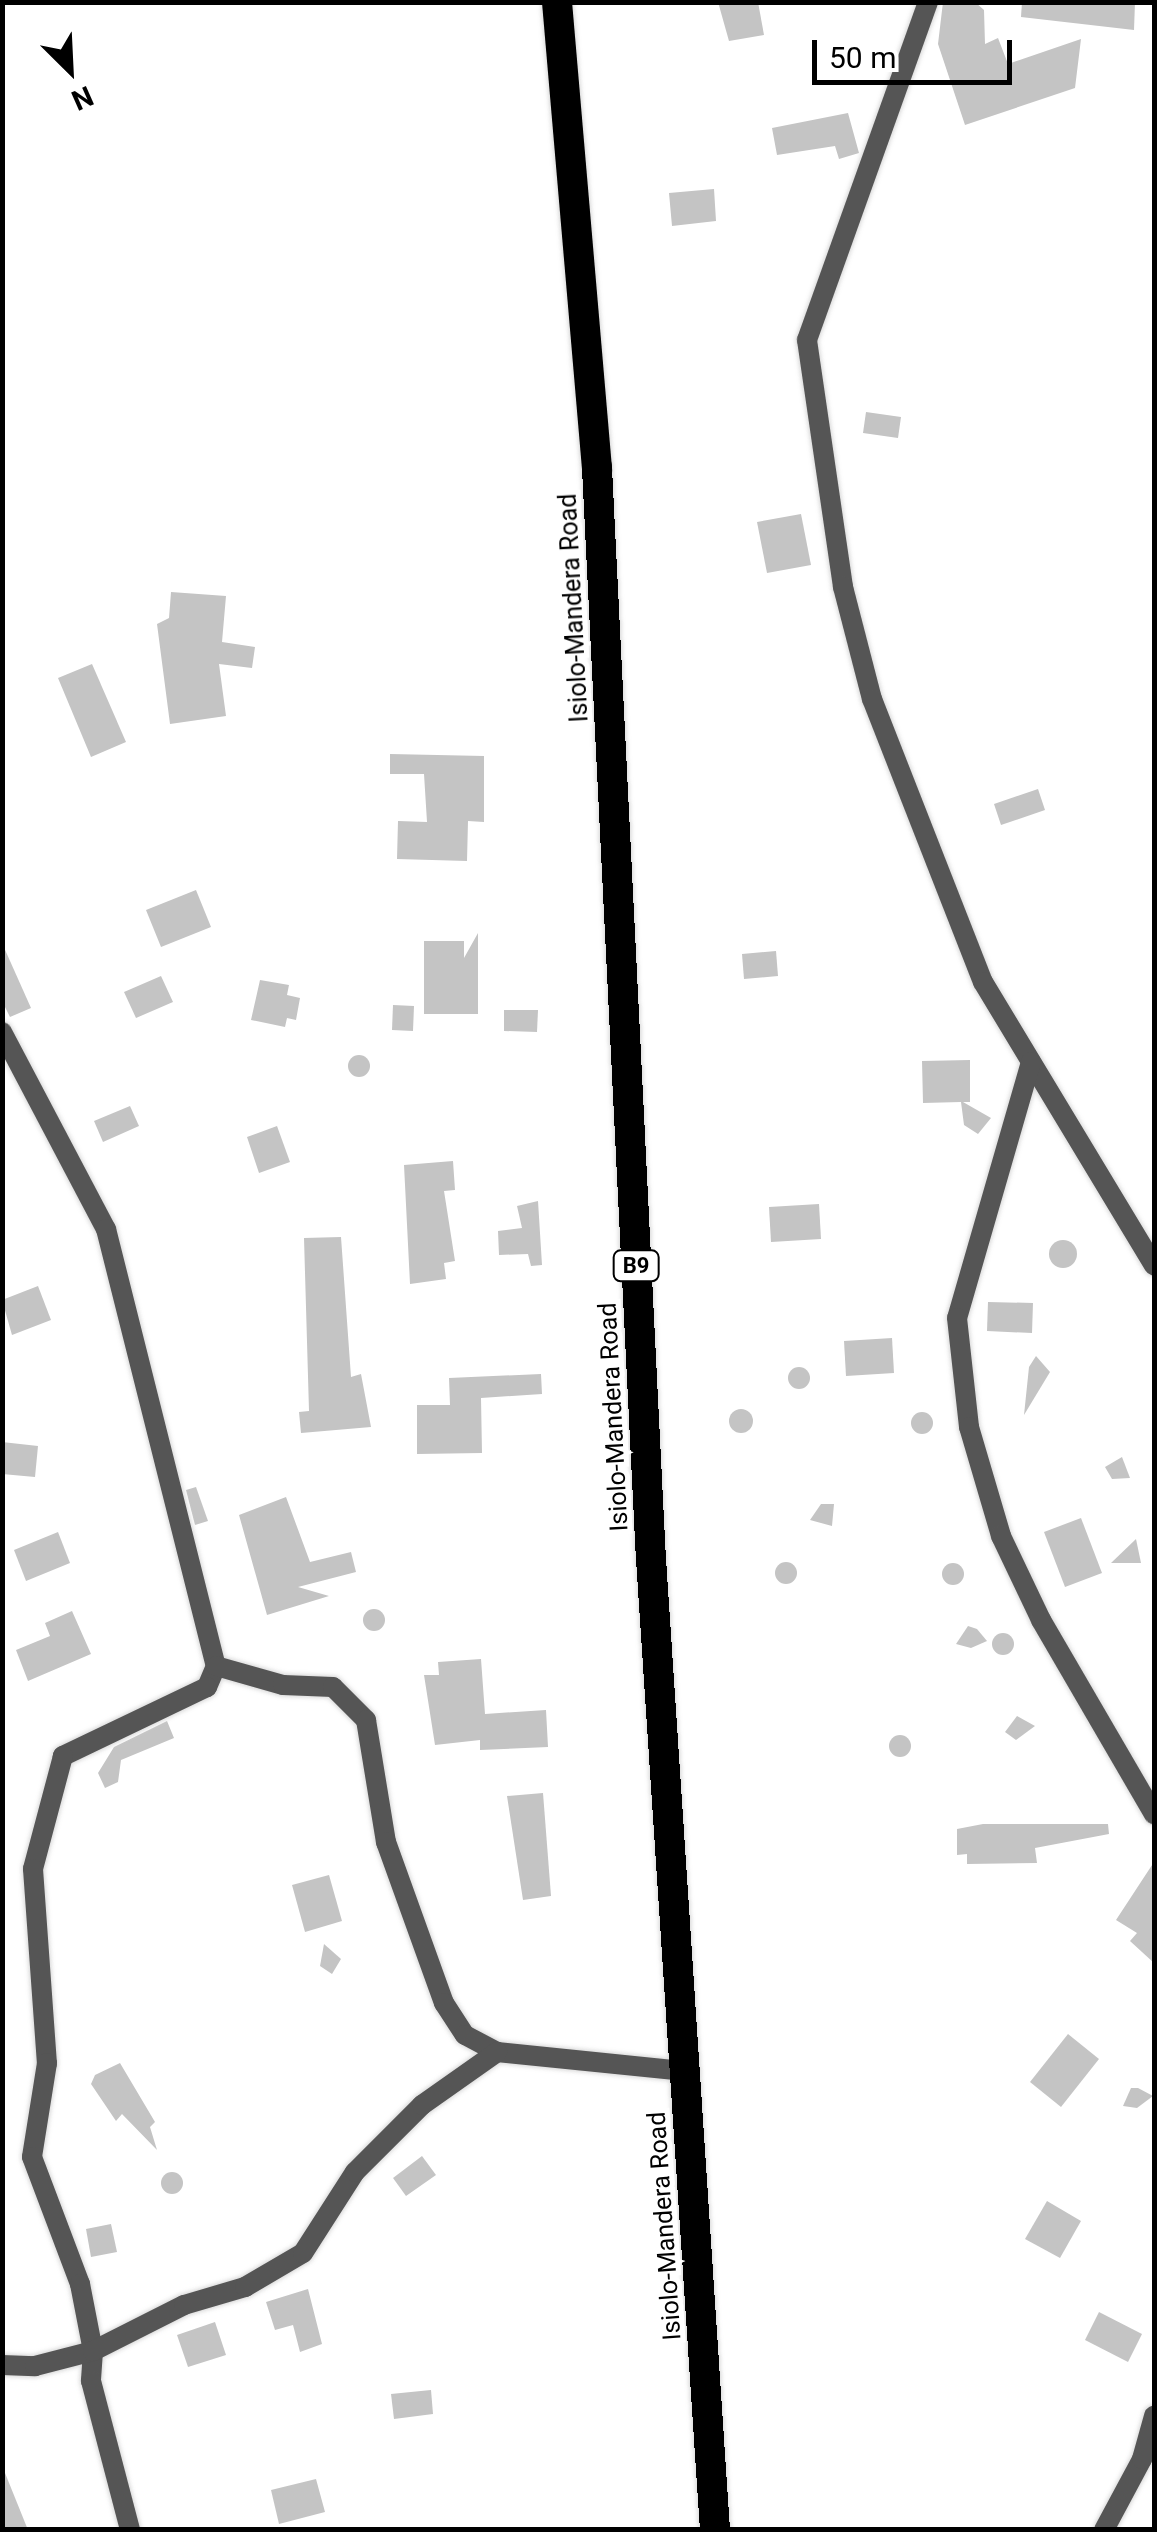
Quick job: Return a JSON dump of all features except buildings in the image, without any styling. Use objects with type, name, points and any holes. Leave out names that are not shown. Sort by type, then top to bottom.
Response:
[{"type":"highway","name":"Isiolo-Mandera Road","points":[[557,2],[597,468],[650,1559],[715,2530]]},
{"type":"street","points":[[928,2],[807,340],[842,587],[872,699],[983,982],[1154,1265]]},
{"type":"street","points":[[2,1032],[106,1229],[216,1666],[207,1687],[63,1756],[34,1868],[47,2063],[32,2156],[80,2284],[93,2352],[91,2381],[130,2530]]},
{"type":"street","points":[[1032,1062],[956,1318],[969,1426],[1002,1536],[1041,1620],[1154,1814]]},
{"type":"street","points":[[216,1666],[283,1685],[333,1687],[366,1720],[386,1842],[444,2003],[464,2034],[496,2052],[685,2071]]},
{"type":"street","points":[[2,2365],[35,2366],[93,2352],[184,2304],[245,2286],[303,2253],[355,2172],[422,2105],[496,2052]]},
{"type":"street","points":[[1104,2530],[1148,2459],[1154,2416]]}]
